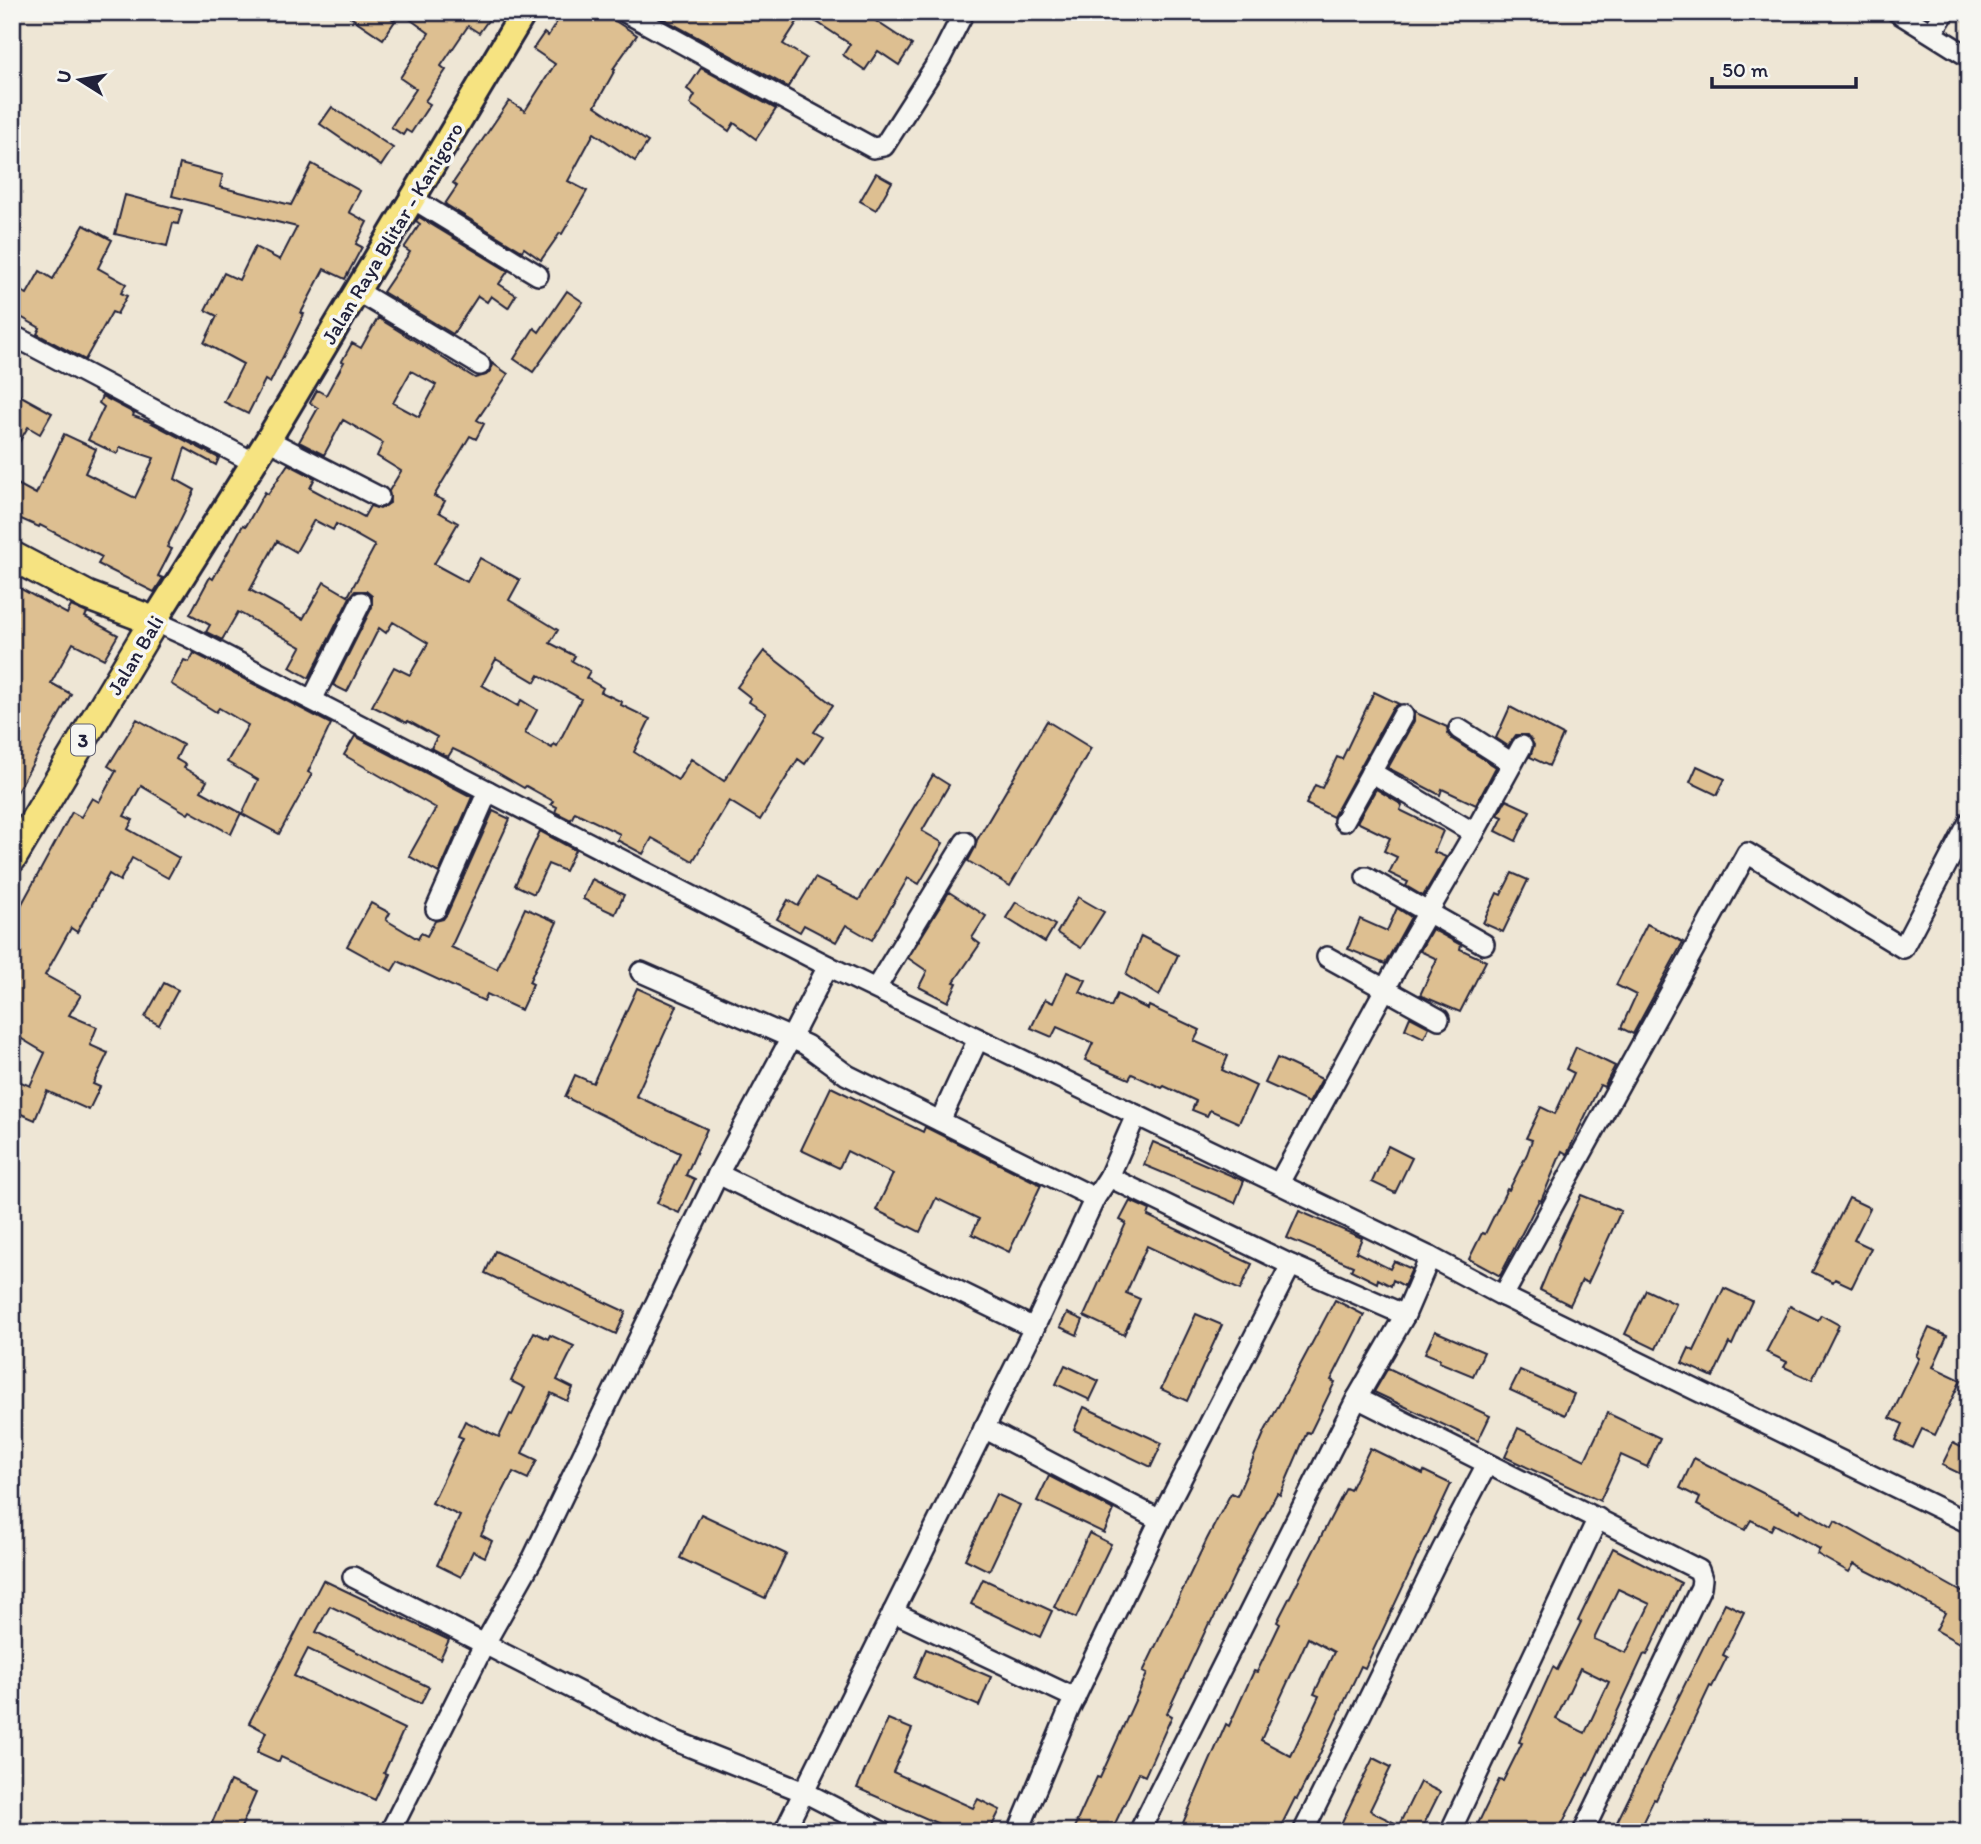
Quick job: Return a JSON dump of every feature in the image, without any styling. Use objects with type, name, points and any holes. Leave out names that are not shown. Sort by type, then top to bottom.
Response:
[{"type":"highway","points":[[12,556],[88,596],[154,621]]},
{"type":"highway","name":"Jalan Bali","points":[[12,858],[154,621]]},
{"type":"main road","name":"Jalan Raya Blitar - Kanigoro","points":[[260,452],[524,12]]},
{"type":"main road","name":"Jalan Bali","points":[[154,621],[260,452]]},
{"type":"street","points":[[625,12],[873,148],[884,146],[942,57],[964,12]]},
{"type":"street","points":[[1897,12],[1969,57]]},
{"type":"street","points":[[1932,33],[1945,12]]},
{"type":"street","points":[[413,199],[538,275]]},
{"type":"street","points":[[357,291],[480,365]]},
{"type":"street","points":[[12,335],[260,452],[380,497]]},
{"type":"street","points":[[312,700],[361,602]]},
{"type":"street","points":[[154,621],[828,966],[1279,1183],[1503,1296],[1969,1523]]},
{"type":"street","points":[[1344,821],[1404,715]]},
{"type":"street","points":[[1279,1183],[1517,755],[1459,729]]},
{"type":"street","points":[[1371,772],[1474,832]]},
{"type":"street","points":[[436,909],[488,791]]},
{"type":"street","points":[[1503,1296],[1747,853],[1903,948],[1969,822]]},
{"type":"street","points":[[876,988],[965,842]]},
{"type":"street","points":[[1366,877],[1484,944]]},
{"type":"street","points":[[1327,957],[1439,1019]]},
{"type":"street","points":[[390,1832],[484,1645],[533,1558],[718,1174],[828,966]]},
{"type":"street","points":[[641,972],[806,1045],[847,1074],[1095,1198]]},
{"type":"street","points":[[940,1121],[978,1038]]},
{"type":"street","points":[[784,1832],[1034,1328],[1095,1198],[1109,1177],[1136,1115]]},
{"type":"street","points":[[718,1174],[1034,1328]]},
{"type":"street","points":[[1109,1177],[1291,1265],[1405,1315]]},
{"type":"street","points":[[1139,1832],[1357,1398],[1405,1315],[1430,1257]]},
{"type":"street","points":[[1017,1832],[1075,1698],[1160,1520],[1291,1265]]},
{"type":"street","points":[[1357,1398],[1692,1564],[1699,1570],[1702,1579],[1693,1605],[1583,1832]]},
{"type":"street","points":[[984,1428],[1160,1520]]},
{"type":"street","points":[[1303,1832],[1429,1575],[1487,1464]]},
{"type":"street","points":[[1450,1832],[1598,1518]]},
{"type":"street","points":[[353,1577],[673,1740],[804,1792],[882,1832]]},
{"type":"street","points":[[893,1612],[1075,1698]]},
{"type":"building","points":[[343,12],[382,12],[395,21],[383,39]]},
{"type":"building","points":[[400,12],[494,12],[479,33],[468,26],[441,66],[446,70],[425,101],[430,104],[411,133],[406,130],[403,135],[391,127],[416,89],[400,78],[429,33]]},
{"type":"building","points":[[563,12],[601,12],[637,35],[613,69],[615,70],[595,106],[648,142],[635,161],[594,133],[568,181],[587,191],[562,234],[560,233],[541,260],[445,204],[457,186],[453,183],[509,101],[525,111],[555,64],[533,49],[544,33],[548,36]]},
{"type":"building","points":[[651,12],[862,12],[912,45],[899,65],[878,51],[865,70],[843,55],[850,44],[803,13],[783,44],[806,58],[788,87]]},
{"type":"building","points":[[701,68],[776,109],[756,139],[734,123],[729,131],[690,104],[695,95],[687,89]]},
{"type":"building","points":[[332,107],[393,148],[381,166],[320,124]]},
{"type":"building","points":[[180,164],[223,175],[220,187],[291,205],[312,164],[360,191],[349,212],[367,222],[356,244],[362,247],[345,279],[324,269],[270,383],[265,380],[248,414],[224,402],[243,364],[204,343],[217,316],[205,310],[224,273],[239,280],[255,247],[280,260],[297,227],[172,196]]},
{"type":"building","points":[[876,173],[892,182],[876,210],[860,201]]},
{"type":"building","points":[[125,195],[182,210],[178,224],[173,223],[167,246],[115,234]]},
{"type":"building","points":[[419,217],[508,271],[499,284],[516,295],[508,308],[491,296],[487,302],[478,296],[453,334],[383,292],[410,252],[404,248],[420,224],[416,221]]},
{"type":"building","points":[[84,225],[112,240],[98,268],[126,284],[121,293],[127,296],[117,314],[112,312],[85,360],[37,334],[40,328],[12,312],[12,302],[19,290],[27,294],[40,271],[53,279]]},
{"type":"building","points":[[567,291],[583,302],[533,372],[514,359],[534,328],[539,332]]},
{"type":"building","points":[[378,318],[475,378],[491,371],[492,363],[508,374],[477,420],[484,424],[476,439],[470,436],[434,496],[445,501],[439,512],[458,523],[434,564],[467,582],[480,558],[520,580],[509,600],[558,630],[550,643],[575,656],[572,661],[590,671],[586,678],[603,688],[601,692],[650,719],[634,752],[678,780],[691,759],[724,781],[766,713],[749,702],[751,698],[737,687],[764,651],[833,705],[814,732],[823,737],[805,764],[798,759],[760,820],[729,801],[693,861],[652,838],[643,854],[617,840],[620,834],[575,812],[571,820],[555,812],[557,807],[551,804],[553,801],[526,786],[524,788],[472,758],[453,749],[448,757],[431,748],[437,737],[372,706],[394,667],[410,675],[428,643],[393,622],[386,633],[379,628],[347,692],[333,685],[372,607],[372,596],[366,591],[355,591],[350,597],[309,678],[290,667],[301,647],[238,612],[222,640],[206,632],[210,625],[190,614],[243,525],[246,526],[265,492],[268,494],[288,464],[315,478],[310,488],[364,517],[370,506],[380,509],[390,503],[389,491],[401,471],[377,456],[383,443],[343,420],[324,455],[299,442],[318,408],[310,403],[317,390],[326,395],[352,343],[361,348]],"holes":[[[411,371],[436,385],[419,417],[393,403]],[[314,520],[333,530],[336,524],[375,546],[348,596],[324,582],[303,619],[250,590],[277,541],[296,552]],[[496,659],[535,682],[539,675],[581,699],[557,746],[554,744],[552,748],[525,733],[537,710],[521,700],[518,706],[482,685]]]},
{"type":"building","points":[[12,391],[52,413],[40,434],[28,427],[12,454]]},
{"type":"building","points":[[102,396],[134,413],[133,416],[219,458],[216,465],[185,448],[175,479],[195,490],[167,547],[172,549],[158,576],[163,578],[154,592],[98,564],[102,557],[40,525],[39,527],[12,515],[12,481],[36,494],[64,434],[96,449],[85,473],[135,498],[154,458],[120,447],[117,454],[88,440],[104,407],[99,403]]},
{"type":"building","points":[[12,584],[67,614],[71,606],[87,613],[85,617],[118,635],[104,659],[73,643],[51,683],[71,694],[12,801]]},
{"type":"building","points":[[194,653],[331,724],[308,772],[312,774],[279,834],[242,814],[258,780],[227,762],[248,725],[219,708],[216,712],[171,684],[184,660],[189,662]]},
{"type":"building","points":[[1374,692],[1399,704],[1392,709],[1333,817],[1306,804],[1315,785],[1322,788],[1337,757],[1342,759]]},
{"type":"building","points":[[1510,707],[1563,735],[1549,766],[1530,757],[1534,745],[1527,735],[1516,735],[1508,746],[1496,738]]},
{"type":"building","points":[[1414,712],[1447,727],[1452,739],[1496,767],[1476,805],[1442,789],[1440,795],[1388,768],[1414,721]]},
{"type":"building","points":[[137,719],[183,745],[176,759],[186,765],[184,768],[207,781],[201,791],[241,813],[231,834],[190,811],[188,814],[141,786],[124,816],[133,820],[128,829],[179,858],[168,878],[132,858],[120,881],[109,874],[77,932],[71,928],[45,975],[81,995],[69,1015],[97,1027],[90,1045],[108,1053],[93,1084],[100,1087],[89,1110],[47,1091],[35,1120],[12,1110],[12,1078],[30,1086],[45,1053],[12,1033],[12,922],[72,812],[81,817],[92,798],[99,802],[116,771],[108,766]]},
{"type":"building","points":[[1047,721],[1091,748],[1010,886],[968,861],[977,840]]},
{"type":"building","points":[[355,736],[472,797],[439,873],[409,856],[436,808],[344,755]]},
{"type":"building","points":[[1697,766],[1725,779],[1717,795],[1690,782]]},
{"type":"building","points":[[933,775],[949,785],[922,831],[943,843],[919,884],[908,878],[872,940],[846,925],[836,942],[804,925],[800,932],[777,919],[788,900],[798,906],[815,878],[859,900]]},
{"type":"building","points":[[1376,789],[1402,805],[1400,810],[1443,831],[1434,852],[1446,857],[1423,896],[1406,886],[1408,882],[1389,873],[1397,857],[1384,851],[1390,838],[1357,822]]},
{"type":"building","points":[[1506,800],[1530,811],[1516,841],[1496,831],[1503,817],[1498,815]]},
{"type":"building","points":[[493,811],[510,819],[451,947],[497,969],[525,908],[557,922],[529,982],[533,984],[521,1010],[487,994],[484,1001],[398,961],[392,971],[347,946],[371,903],[390,913],[386,920],[418,939],[421,933],[427,936],[435,921],[443,919],[447,914]]},
{"type":"building","points":[[540,831],[575,850],[565,871],[548,864],[534,894],[515,885]]},
{"type":"building","points":[[1512,873],[1528,880],[1503,932],[1483,923],[1497,893],[1501,895]]},
{"type":"building","points":[[592,879],[624,895],[615,914],[583,899]]},
{"type":"building","points":[[949,892],[986,916],[972,938],[980,944],[954,982],[957,983],[948,1002],[919,987],[927,971],[908,958]]},
{"type":"building","points":[[1078,897],[1104,912],[1081,948],[1057,933]]},
{"type":"building","points":[[1016,902],[1055,925],[1045,942],[1006,918]]},
{"type":"building","points":[[1397,908],[1411,917],[1385,964],[1348,949],[1360,919],[1387,931]]},
{"type":"building","points":[[1647,924],[1683,942],[1633,1034],[1621,1028],[1636,995],[1616,985]]},
{"type":"building","points":[[1432,929],[1461,945],[1460,949],[1486,961],[1460,1012],[1420,995],[1437,959],[1420,951]]},
{"type":"building","points":[[1141,936],[1178,955],[1159,996],[1126,975]]},
{"type":"building","points":[[1067,972],[1086,980],[1080,992],[1111,1007],[1117,994],[1200,1030],[1194,1041],[1228,1056],[1222,1070],[1256,1086],[1239,1123],[1210,1110],[1207,1116],[1192,1110],[1196,1101],[1164,1086],[1162,1088],[1132,1074],[1129,1079],[1085,1060],[1093,1043],[1057,1027],[1052,1037],[1031,1028],[1045,999],[1053,1003]]},
{"type":"building","points":[[164,983],[178,990],[159,1025],[145,1017]]},
{"type":"building","points":[[637,988],[677,1006],[636,1096],[707,1129],[686,1175],[695,1179],[679,1213],[657,1203],[680,1153],[565,1097],[575,1075],[593,1083]]},
{"type":"building","points":[[1410,1017],[1429,1027],[1424,1038],[1405,1029]]},
{"type":"building","points":[[1576,1047],[1615,1066],[1604,1087],[1600,1085],[1567,1154],[1562,1151],[1541,1201],[1539,1200],[1500,1276],[1469,1259],[1527,1154],[1532,1140],[1526,1138],[1541,1107],[1555,1114],[1574,1073],[1566,1069]]},
{"type":"building","points":[[1277,1058],[1322,1079],[1309,1103],[1265,1083]]},
{"type":"building","points":[[831,1087],[923,1132],[925,1127],[1041,1185],[1009,1252],[972,1234],[979,1219],[936,1198],[920,1232],[876,1210],[893,1174],[847,1151],[839,1168],[801,1150]]},
{"type":"building","points":[[1153,1142],[1244,1181],[1235,1203],[1144,1165]]},
{"type":"building","points":[[1388,1146],[1412,1158],[1395,1193],[1372,1182]]},
{"type":"building","points":[[1581,1195],[1621,1211],[1588,1283],[1582,1280],[1570,1305],[1540,1290]]},
{"type":"building","points":[[1849,1198],[1870,1208],[1854,1240],[1871,1248],[1852,1287],[1812,1272]]},
{"type":"building","points":[[1130,1201],[1150,1210],[1148,1216],[1252,1264],[1240,1290],[1147,1246],[1126,1293],[1140,1299],[1124,1335],[1084,1316],[1126,1223],[1120,1220]]},
{"type":"building","points":[[1299,1211],[1362,1238],[1356,1252],[1390,1269],[1394,1261],[1412,1269],[1404,1286],[1393,1280],[1391,1286],[1378,1279],[1377,1283],[1351,1270],[1353,1266],[1287,1238]]},
{"type":"building","points":[[495,1251],[626,1312],[616,1334],[485,1273]]},
{"type":"building","points":[[1724,1288],[1752,1301],[1732,1345],[1729,1343],[1713,1377],[1682,1363],[1689,1348],[1694,1351]]},
{"type":"building","points":[[1646,1290],[1676,1304],[1656,1349],[1625,1334]]},
{"type":"building","points":[[1335,1300],[1364,1315],[1331,1380],[1335,1382],[1310,1433],[1307,1432],[1280,1495],[1277,1493],[1211,1624],[1209,1623],[1167,1713],[1172,1716],[1145,1776],[1139,1773],[1111,1832],[1072,1832],[1097,1777],[1100,1778],[1147,1674],[1143,1672],[1207,1539],[1231,1493],[1237,1496],[1265,1431]]},
{"type":"building","points":[[1790,1306],[1818,1320],[1821,1315],[1839,1325],[1812,1380],[1784,1367],[1787,1362],[1766,1352]]},
{"type":"building","points":[[1067,1313],[1083,1320],[1077,1335],[1060,1327]]},
{"type":"building","points":[[1196,1314],[1222,1325],[1187,1401],[1161,1389]]},
{"type":"building","points":[[1929,1328],[1947,1336],[1933,1367],[1961,1380],[1935,1435],[1922,1429],[1913,1448],[1896,1440],[1903,1424],[1890,1418],[1919,1358],[1916,1356]]},
{"type":"building","points":[[1435,1331],[1484,1352],[1473,1376],[1425,1353]]},
{"type":"building","points":[[534,1332],[548,1339],[550,1335],[574,1346],[557,1380],[573,1388],[567,1401],[551,1393],[522,1453],[537,1460],[528,1479],[513,1472],[481,1535],[492,1541],[485,1557],[473,1551],[461,1577],[437,1565],[460,1516],[432,1503],[463,1438],[458,1436],[465,1421],[499,1437],[525,1388],[511,1381]]},
{"type":"building","points":[[1065,1365],[1099,1381],[1090,1400],[1056,1384]]},
{"type":"building","points":[[1388,1368],[1490,1416],[1478,1441],[1374,1392]]},
{"type":"building","points":[[1520,1370],[1574,1394],[1565,1415],[1510,1390]]},
{"type":"building","points":[[1084,1407],[1162,1443],[1151,1467],[1074,1430]]},
{"type":"building","points":[[1607,1413],[1660,1438],[1647,1467],[1621,1455],[1600,1501],[1505,1457],[1518,1428],[1585,1460]]},
{"type":"building","points":[[1953,1443],[1969,1451],[1969,1478],[1942,1465]]},
{"type":"building","points":[[1370,1448],[1423,1474],[1424,1471],[1451,1484],[1365,1668],[1361,1666],[1317,1760],[1278,1832],[1179,1832],[1226,1724],[1229,1726],[1254,1671],[1257,1672],[1280,1624],[1277,1622],[1346,1488],[1350,1490]],"holes":[[[1308,1638],[1334,1652],[1314,1694],[1319,1696],[1291,1756],[1261,1740]]]},
{"type":"building","points":[[1694,1458],[1800,1512],[1801,1509],[1832,1527],[1835,1521],[1969,1596],[1969,1645],[1963,1642],[1961,1644],[1936,1630],[1945,1613],[1897,1586],[1854,1564],[1849,1572],[1817,1554],[1820,1549],[1774,1524],[1771,1530],[1751,1520],[1745,1530],[1697,1505],[1700,1498],[1680,1488]]},
{"type":"building","points":[[1049,1476],[1114,1510],[1104,1533],[1037,1501]]},
{"type":"building","points":[[996,1494],[1020,1505],[989,1571],[965,1559]]},
{"type":"building","points":[[701,1514],[786,1554],[765,1598],[680,1558]]},
{"type":"building","points":[[1089,1533],[1111,1544],[1076,1618],[1054,1607]]},
{"type":"building","points":[[1613,1548],[1681,1583],[1558,1832],[1474,1832],[1499,1780],[1503,1781],[1522,1743],[1519,1742],[1553,1667],[1557,1670],[1581,1622],[1578,1621]],"holes":[[[1618,1589],[1650,1604],[1626,1653],[1594,1639]],[[1580,1668],[1609,1682],[1585,1733],[1556,1719]]]},
{"type":"building","points":[[983,1579],[1052,1611],[1040,1637],[971,1604]]},
{"type":"building","points":[[323,1580],[449,1640],[440,1659],[330,1606],[316,1632],[429,1687],[421,1704],[308,1649],[294,1676],[404,1729],[375,1800],[281,1757],[279,1762],[257,1752],[266,1732],[249,1723]]},
{"type":"building","points":[[1725,1603],[1744,1612],[1723,1655],[1727,1657],[1638,1832],[1612,1832]]},
{"type":"building","points":[[926,1649],[991,1677],[979,1706],[914,1678]]},
{"type":"building","points":[[888,1719],[912,1729],[893,1772],[973,1808],[978,1799],[1000,1810],[989,1832],[957,1832],[857,1788]]},
{"type":"building","points":[[1373,1758],[1391,1767],[1370,1810],[1372,1812],[1399,1825],[1420,1782],[1440,1792],[1420,1832],[1337,1832]]},
{"type":"building","points":[[230,1781],[256,1793],[239,1832],[208,1832]]}]
